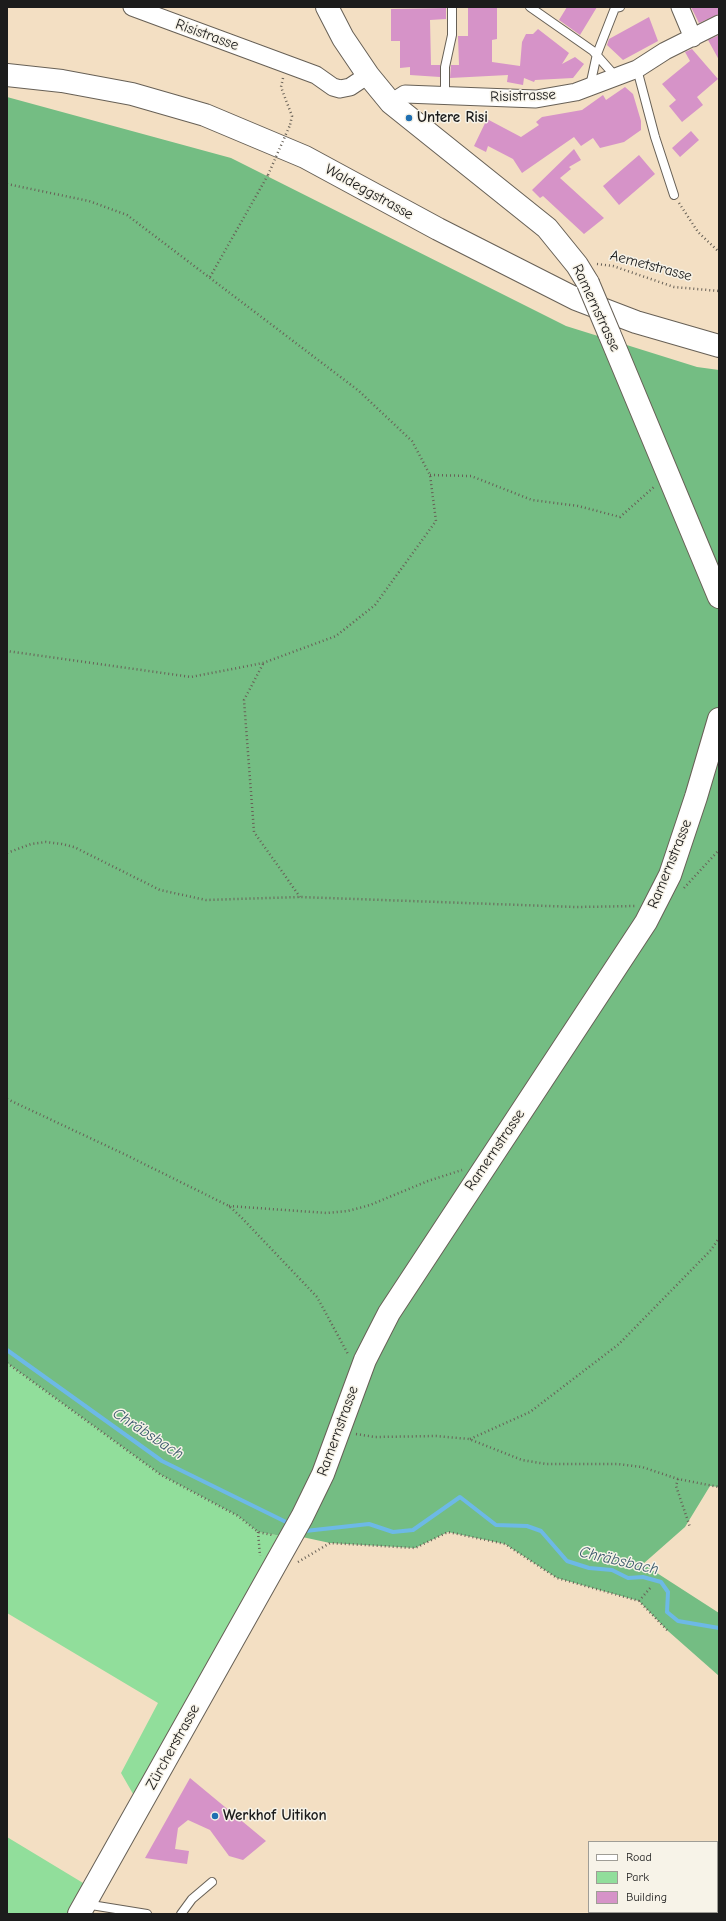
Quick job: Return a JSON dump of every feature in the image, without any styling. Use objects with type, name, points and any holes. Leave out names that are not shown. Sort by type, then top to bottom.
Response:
[{"type":"street","name":"Risistrasse","points":[[132,7],[316,75],[333,87],[340,89],[350,87],[368,75]]},
{"type":"street","name":"Ramernstrasse","points":[[327,7],[343,38],[368,75],[392,103],[547,228],[582,274],[609,333],[719,597]]},
{"type":"street","points":[[680,7],[693,38]]},
{"type":"street","name":"Risistrasse","points":[[392,103],[405,94],[536,99],[559,96],[590,87],[637,69],[665,52],[719,24]]},
{"type":"street","name":"Waldeggstrasse","points":[[7,74],[62,81],[132,94],[205,115],[305,157],[438,229],[576,300],[636,322],[719,346]]},
{"type":"street","name":"Ramernstrasse","points":[[267,1580],[312,1498],[340,1431],[361,1370],[378,1331],[400,1292],[628,952],[658,901],[670,875],[683,837],[719,719]]},
{"type":"street","name":"Zürcherstrasse","points":[[82,1909],[267,1580]]},
{"type":"lane","points":[[445,96],[445,67],[452,35],[452,7]]},
{"type":"lane","points":[[530,7],[597,54],[616,77]]},
{"type":"lane","points":[[590,87],[597,54],[615,8],[620,7]]},
{"type":"lane","points":[[637,69],[655,137],[674,195]]},
{"type":"lane","points":[[181,1914],[192,1899],[212,1882]]},
{"type":"lane","points":[[82,1909],[147,1914]]},
{"type":"path","points":[[210,277],[268,175],[290,125],[292,116],[281,87],[287,64]]},
{"type":"path","points":[[7,184],[89,201],[126,215],[359,391],[412,440],[430,475],[436,520],[375,604],[336,636],[263,663],[191,678],[7,651]]},
{"type":"path","points":[[674,195],[698,232],[719,252]]},
{"type":"path","name":"Aemetstrasse","points":[[582,274],[613,266],[674,287],[719,291]]},
{"type":"path","points":[[430,475],[471,476],[532,500],[578,506],[620,517],[662,480],[669,477]]},
{"type":"path","points":[[263,663],[244,700],[254,832],[300,897]]},
{"type":"path","points":[[7,853],[31,844],[46,842],[62,844],[74,847],[155,887],[179,895],[206,900],[300,897],[576,907],[641,906],[658,901],[680,892],[719,850]]},
{"type":"path","points":[[7,1099],[124,1154],[229,1206],[241,1216],[317,1297],[346,1351],[361,1370]]},
{"type":"path","points":[[229,1206],[327,1213],[348,1211],[370,1205],[428,1180],[465,1169],[482,1169]]},
{"type":"path","points":[[469,1439],[530,1412],[576,1379],[619,1344],[711,1250],[719,1238]]},
{"type":"path","points":[[7,1363],[161,1475],[238,1516],[258,1532]]},
{"type":"path","points":[[340,1431],[375,1437],[436,1436],[469,1439],[522,1460],[564,1465],[618,1464],[642,1467],[678,1479],[719,1487]]},
{"type":"path","points":[[678,1479],[676,1486],[690,1526]]},
{"type":"path","points":[[292,1566],[330,1543],[415,1548],[448,1532],[505,1544],[557,1578],[639,1601],[668,1631]]},
{"type":"path","points":[[639,1601],[651,1587]]},
{"type":"green space","points":[[7,97],[231,158],[566,326],[697,367],[719,370],[719,1487],[710,1486],[685,1527],[643,1564],[719,1613],[719,1676],[668,1631],[639,1601],[557,1578],[505,1544],[448,1532],[415,1548],[330,1543],[293,1535],[282,1536],[258,1532],[238,1516],[161,1475],[7,1363]]},
{"type":"green space","points":[[7,1363],[161,1475],[238,1516],[258,1532],[282,1536],[140,1806],[121,1773],[158,1703],[7,1613]]},
{"type":"green space","points":[[7,1837],[93,1889],[79,1914],[7,1914]]},
{"type":"building","points":[[497,7],[497,39],[492,40],[492,62],[520,66],[522,42],[526,34],[533,34],[538,29],[569,53],[562,64],[575,57],[584,64],[573,78],[535,80],[534,82],[524,78],[523,85],[507,82],[508,75],[450,78],[451,65],[459,65],[458,36],[468,36],[468,8]]},
{"type":"building","points":[[567,7],[597,7],[580,35],[559,20]]},
{"type":"building","points":[[691,7],[719,7],[719,14],[699,23]]},
{"type":"building","points":[[446,8],[446,19],[430,20],[431,65],[440,65],[440,77],[410,75],[410,67],[400,68],[400,41],[391,41],[391,9]]},
{"type":"building","points":[[649,17],[658,41],[623,60],[607,45],[609,39]]},
{"type":"building","points":[[719,35],[719,60],[708,40]]},
{"type":"building","points":[[692,49],[718,79],[697,97],[703,105],[682,122],[669,106],[676,100],[662,84],[690,61],[685,52]]},
{"type":"building","points":[[625,87],[633,94],[641,121],[641,130],[624,142],[600,148],[593,138],[581,146],[574,137],[522,173],[513,159],[488,146],[486,152],[474,146],[487,119],[521,137],[539,125],[536,122],[542,117],[582,110],[603,95],[606,100]]},
{"type":"building","points":[[691,131],[699,140],[680,157],[672,148]]},
{"type":"building","points":[[574,149],[581,160],[569,167],[571,169],[560,178],[604,218],[584,234],[543,196],[540,198],[532,190]]},
{"type":"building","points":[[639,155],[655,174],[619,205],[603,186]]},
{"type":"building","name":"Werkhof Uitikon","points":[[190,1778],[266,1841],[243,1860],[229,1856],[210,1830],[188,1820],[178,1828],[175,1849],[189,1851],[187,1864],[145,1858]]},
{"type":"waterway","name":"Chräbsbach","points":[[7,1350],[162,1461],[286,1522]]},
{"type":"waterway","name":"Chräbsbach","points":[[305,1531],[369,1524],[393,1532],[413,1530],[460,1497],[496,1525],[527,1526],[541,1531],[567,1561],[589,1568],[612,1570],[628,1578],[643,1577],[661,1582],[668,1592],[667,1612],[678,1621],[719,1628]]},
{"type":"place","name":"Untere Risi","points":[[409,118]]},
{"type":"place","name":"Werkhof Uitikon","points":[[215,1816]]}]
